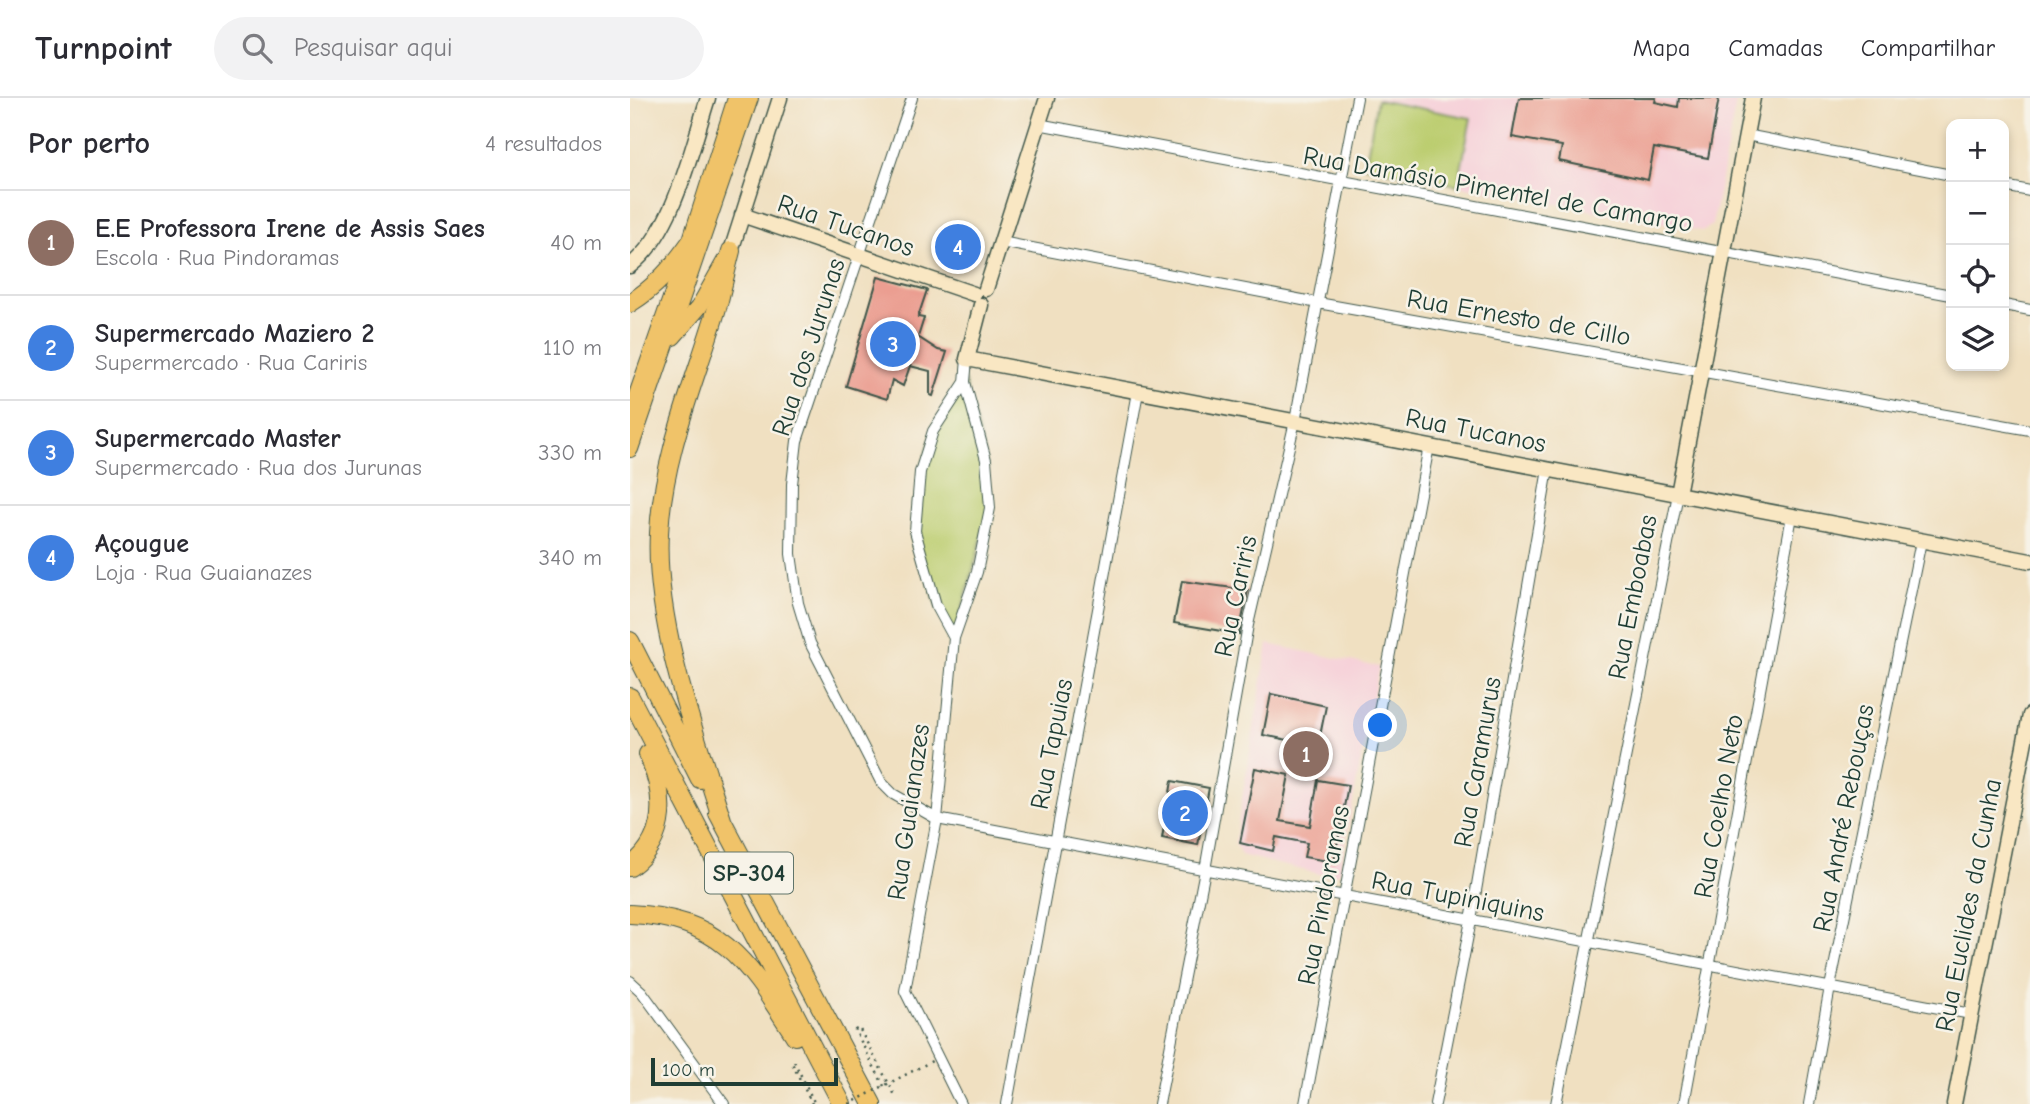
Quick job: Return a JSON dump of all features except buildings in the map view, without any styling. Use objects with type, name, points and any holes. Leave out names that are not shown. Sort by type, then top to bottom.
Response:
[{"type":"highway","points":[[630,303],[669,272],[690,243]]},
{"type":"highway","points":[[723,823],[666,621],[660,575],[659,534],[663,493],[674,442],[717,307],[730,251]]},
{"type":"highway","name":"SP-304","points":[[630,641],[872,1104]]},
{"type":"highway","name":"SP-304","points":[[630,698],[841,1104]]},
{"type":"highway","points":[[630,712],[656,773],[662,796],[661,812],[654,835],[630,867]]},
{"type":"highway","points":[[630,914],[673,920],[701,929],[728,946],[752,970],[841,1104]]},
{"type":"main road","points":[[630,415],[690,243],[736,98]]},
{"type":"main road","points":[[630,449],[750,98]]},
{"type":"main road","points":[[667,345],[699,307],[730,251]]},
{"type":"street","points":[[630,266],[650,246],[665,224],[708,98]]},
{"type":"street","points":[[730,251],[780,98]]},
{"type":"street","name":"Rua dos Jurunas","points":[[912,98],[797,441],[792,484],[791,554],[798,603],[810,643],[881,782],[893,794],[937,819]]},
{"type":"street","points":[[967,359],[981,296],[1047,98]]},
{"type":"street","name":"Rua Cariris","points":[[1159,1104],[1205,870],[1248,625],[1295,421],[1357,98]]},
{"type":"street","name":"Rua Emboabas","points":[[1556,1104],[1678,494],[1753,98]]},
{"type":"street","name":"Rua Damásio Pimentel de Camargo","points":[[1038,124],[1946,294]]},
{"type":"street","points":[[1746,135],[1946,174]]},
{"type":"street","points":[[2009,187],[2030,191]]},
{"type":"street","name":"Rua Tucanos","points":[[742,215],[981,296]]},
{"type":"street","name":"Rua Ernesto de Cillo","points":[[1001,242],[1318,303],[2030,430]]},
{"type":"street","points":[[2009,306],[2030,310]]},
{"type":"street","name":"Rua Tucanos","points":[[967,359],[2030,561]]},
{"type":"street","name":"Rua Guaianazes","points":[[961,1104],[905,991],[937,819],[954,638],[977,572],[990,508],[986,460],[965,382],[967,359]]},
{"type":"street","name":"Rua Guaianazes","points":[[954,638],[936,605],[915,531],[920,472],[933,431],[965,382]]},
{"type":"street","name":"Rua Tapuias","points":[[1007,1104],[1138,392]]},
{"type":"street","name":"Rua Pindoramas","points":[[1305,1104],[1429,446]]},
{"type":"street","name":"Rua Caramurus","points":[[1435,1104],[1471,920],[1548,469]]},
{"type":"street","name":"Rua Coelho Neto","points":[[1684,1104],[1792,516]]},
{"type":"street","name":"Rua André Rebouças","points":[[1809,1104],[1830,987],[1921,541]]},
{"type":"street","name":"Rua Euclides da Cunha","points":[[1954,1104],[2030,715]]},
{"type":"street","name":"Rua Tupiniquins","points":[[937,819],[1971,1014]]},
{"type":"street","points":[[630,981],[642,992],[724,1104]]},
{"type":"path","points":[[884,1086],[855,1030],[859,1027],[896,1097]]},
{"type":"path","points":[[794,1061],[813,1104],[792,1063],[794,1061]]},
{"type":"path","points":[[849,1104],[932,1061]]},
{"type":"shaded area","points":[[1377,98],[1737,98],[1712,225],[1702,231],[1364,168]]},
{"type":"shaded area","points":[[1268,644],[1379,667],[1339,873],[1328,876],[1241,855],[1235,842]]},
{"type":"green space","points":[[1377,100],[1471,118],[1458,185],[1365,167]]},
{"type":"green space","points":[[965,382],[986,460],[990,508],[954,638],[936,605],[915,531],[920,472],[933,431]]},
{"type":"place","name":"Açougue","points":[[958,247]]},
{"type":"place","name":"Supermercado Master","points":[[893,344]]},
{"type":"place","name":"E.E Professora Irene de Assis Saes","points":[[1306,754]]},
{"type":"place","name":"Supermercado Maziero 2","points":[[1185,813]]}]
